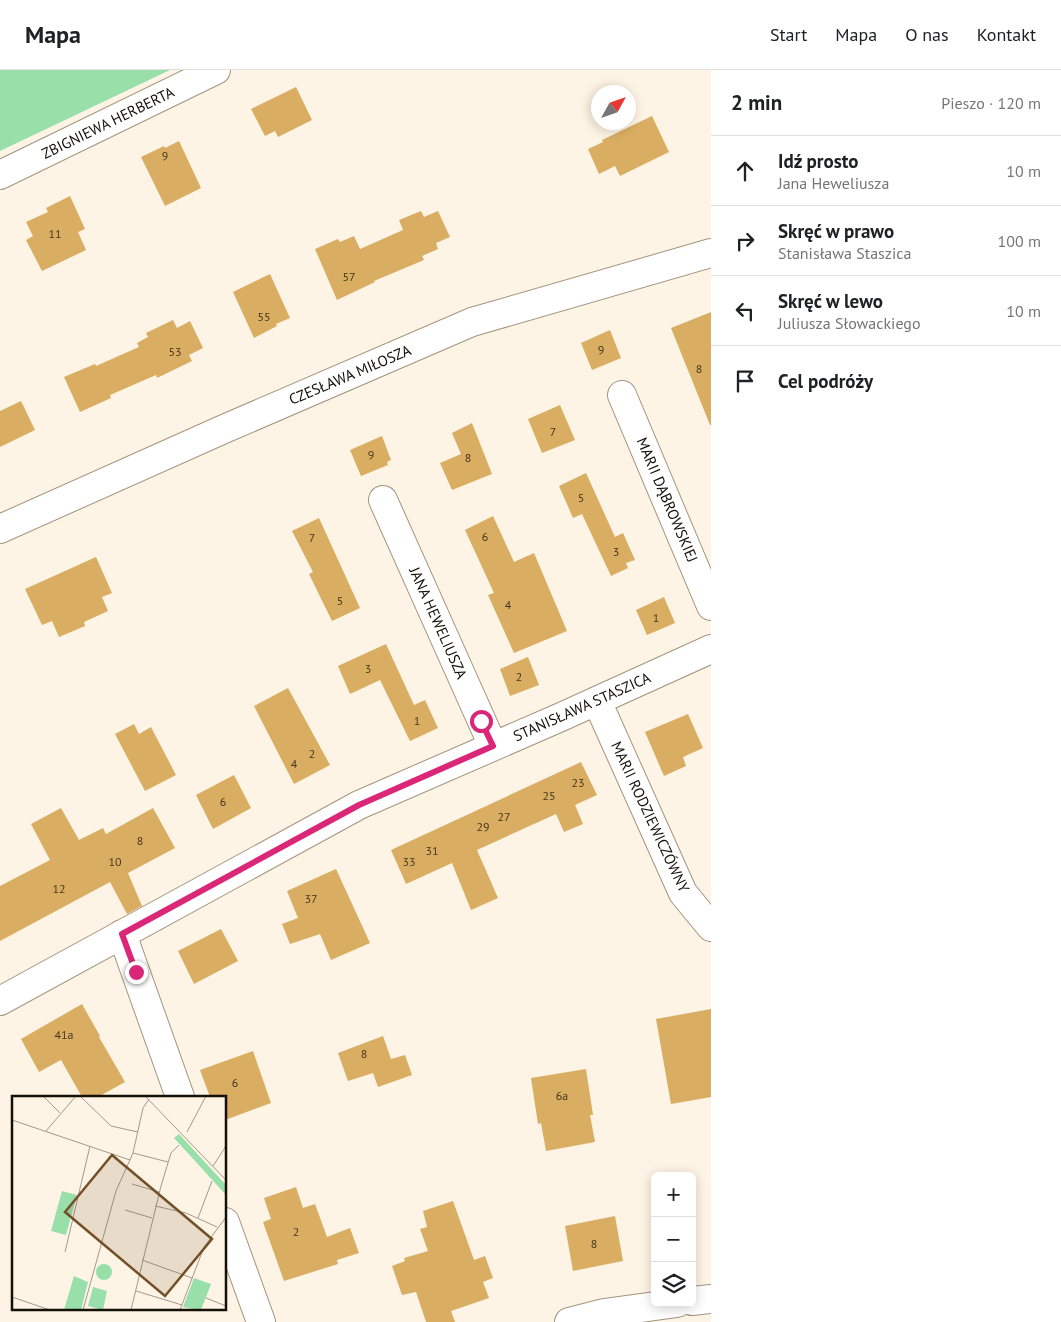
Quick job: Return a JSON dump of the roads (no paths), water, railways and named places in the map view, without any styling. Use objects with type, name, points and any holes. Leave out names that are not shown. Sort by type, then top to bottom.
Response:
[{"type":"street","name":"ZBIGNIEWA HERBERTA","points":[[0,175],[216,70]]},
{"type":"street","name":"CZESŁAWA MIŁOSZA","points":[[0,529],[224,429],[472,322],[711,254]]},
{"type":"street","name":"MARII DĄBROWSKIEJ","points":[[622,395],[711,606]]},
{"type":"street","name":"JANA HEWELIUSZA","points":[[382,500],[493,746]]},
{"type":"street","name":"STANISŁAWA STASZICA","points":[[0,1001],[359,805],[711,649]]},
{"type":"street","name":"MARII RODZIEWICZÓWNY","points":[[597,701],[683,893],[711,927]]},
{"type":"street","points":[[122,934],[180,1096]]},
{"type":"street","points":[[226,1225],[261,1322]]},
{"type":"street","points":[[696,1301],[711,1299]]},
{"type":"street","points":[[569,1322],[604,1313],[651,1307]]}]
